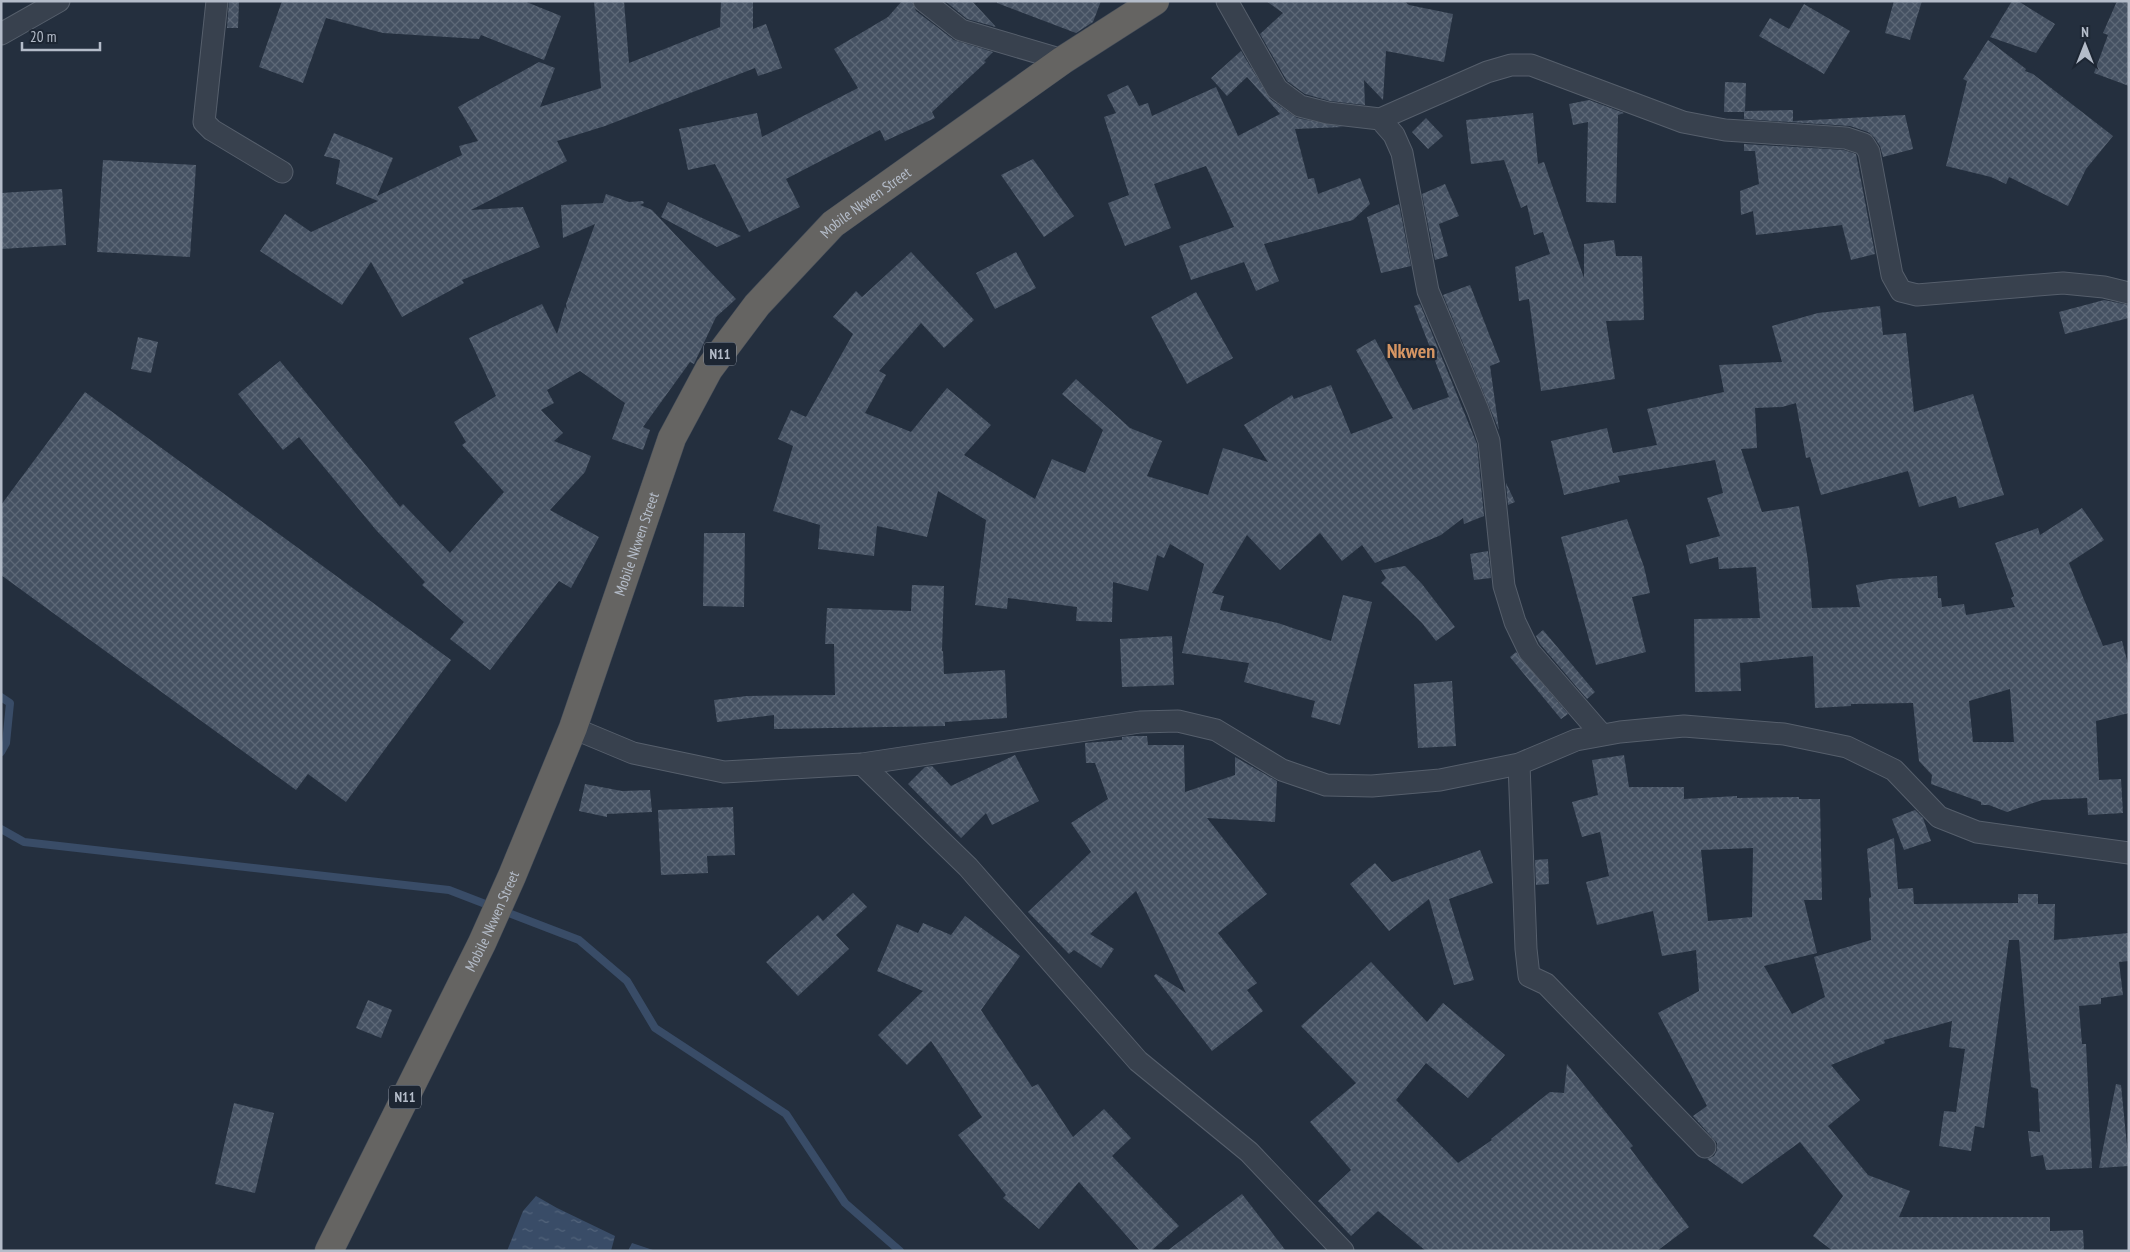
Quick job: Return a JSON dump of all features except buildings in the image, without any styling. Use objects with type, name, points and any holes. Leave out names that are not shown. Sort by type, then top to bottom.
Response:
[{"type":"highway","name":"Mobile Nkwen Street","points":[[329,1251],[482,943],[512,876],[573,728],[672,438],[709,369],[757,305],[833,224],[1063,60],[1155,1]]},
{"type":"street","points":[[1,34],[58,1]]},
{"type":"street","points":[[217,1],[204,122],[212,130],[282,172]]},
{"type":"street","points":[[924,1],[961,30],[1063,60]]},
{"type":"street","points":[[1227,1],[1277,89],[1300,106],[1328,114],[1380,119],[1487,72],[1511,65],[1531,65],[1683,122],[1725,130],[1846,138],[1864,144],[1870,152],[1892,275],[1901,291],[1917,296],[2063,284],[2104,287],[2129,293]]},
{"type":"street","points":[[1380,119],[1394,135],[1402,153],[1428,291],[1489,441],[1504,586],[1515,622],[1529,651],[1602,735]]},
{"type":"street","points":[[573,728],[633,753],[724,772],[862,764],[1140,722],[1178,721],[1216,730],[1282,770],[1326,785],[1372,786],[1440,780],[1519,764],[1576,740],[1602,735],[1684,726],[1784,734],[1848,747],[1894,770],[1939,816],[1977,832],[2129,853]]},
{"type":"street","points":[[862,764],[968,867],[1138,1061],[1249,1152],[1343,1251]]},
{"type":"street","points":[[1519,764],[1526,949],[1529,976],[1546,984],[1705,1147]]},
{"type":"water","points":[[536,1196],[615,1236],[611,1251],[507,1251],[523,1211]]},
{"type":"water","points":[[632,1243],[653,1250],[655,1251],[628,1251]]},
{"type":"waterway","points":[[1,697],[10,703],[6,743],[1,752]]},
{"type":"waterway","points":[[1,829],[24,842],[449,890],[579,940],[627,981],[655,1028],[786,1114],[845,1203],[900,1251]]},
{"type":"district","name":"Nkwen","points":[[1411,351]]}]
